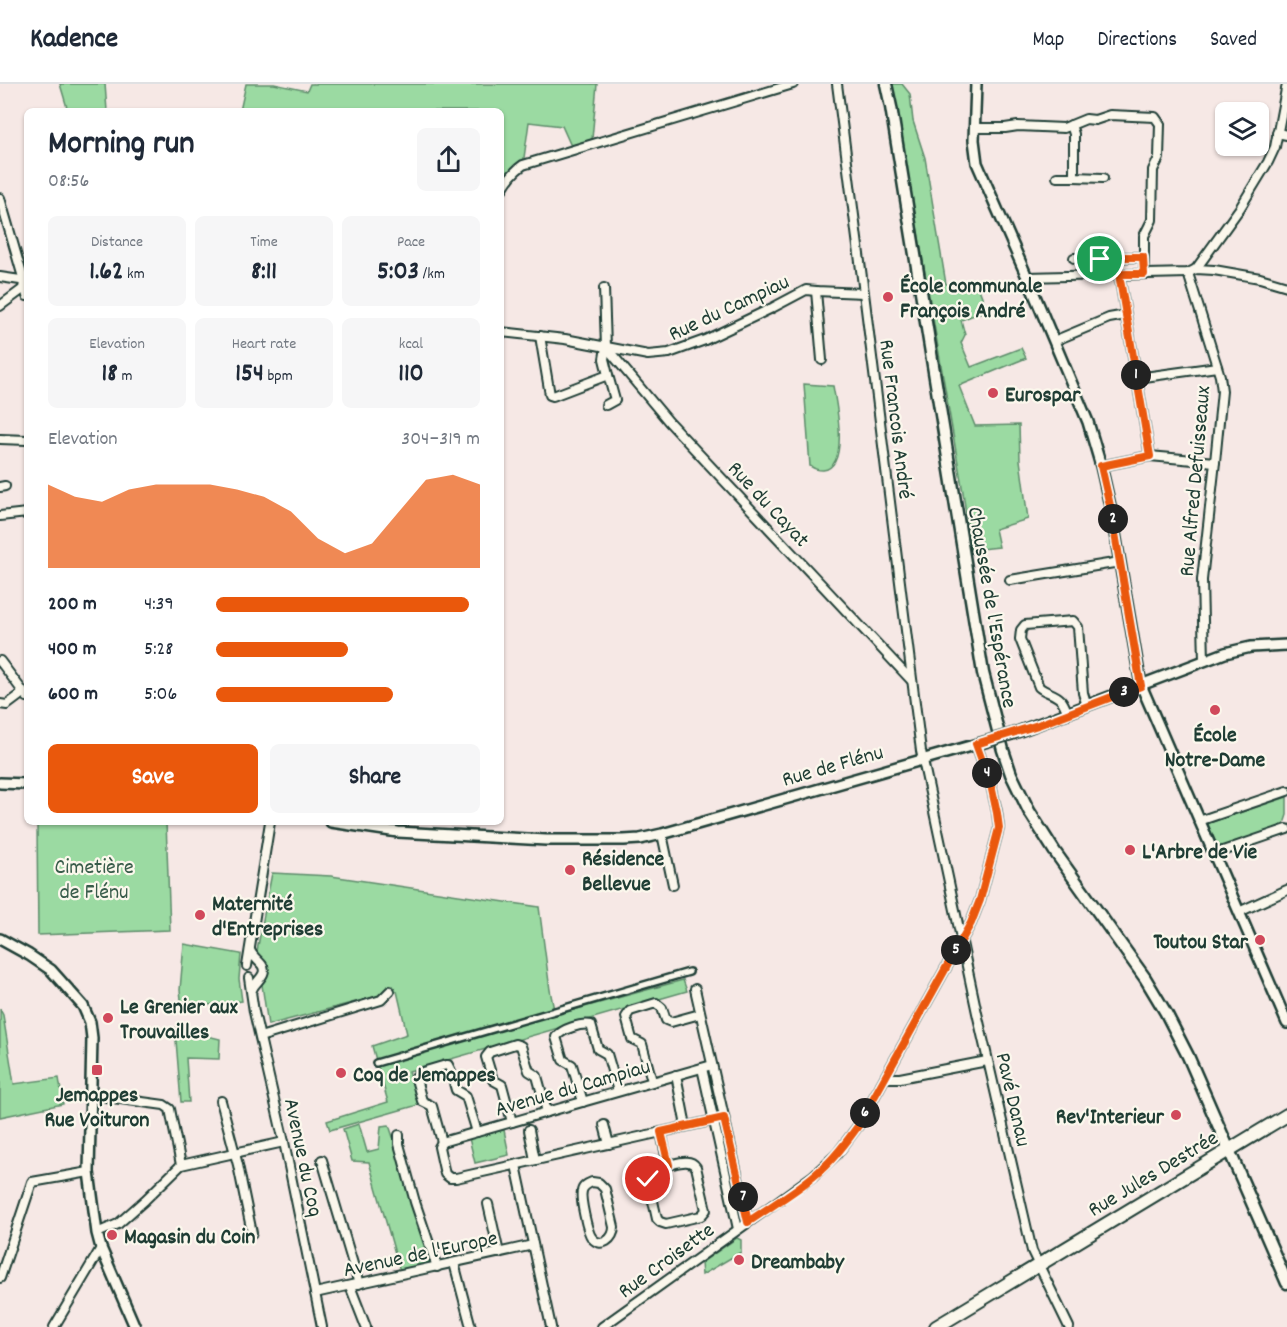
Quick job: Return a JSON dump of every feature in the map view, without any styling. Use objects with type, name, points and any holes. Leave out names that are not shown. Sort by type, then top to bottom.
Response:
[{"type":"main road","name":"Chaussée de l'Espérance","points":[[886,84],[982,673],[1003,750],[1020,794],[1043,834],[1145,978],[1166,1012],[1188,1056],[1287,1283]]},
{"type":"main road","name":"Rue Jules Destrée","points":[[936,1327],[1287,1116]]},
{"type":"street","points":[[504,185],[514,171],[523,165],[793,84]]},
{"type":"street","name":"Rue Francois André","points":[[837,84],[922,759]]},
{"type":"street","points":[[975,84],[974,152],[977,163],[1088,422],[1101,466],[1111,510],[1141,686],[1287,1023]]},
{"type":"street","points":[[1027,277],[1188,273],[1196,269],[1240,208],[1268,162],[1275,147],[1287,84]]},
{"type":"street","points":[[974,128],[1018,126],[1064,128],[1086,119],[1095,120],[1110,115],[1155,117],[1160,124],[1159,158],[1153,170],[1152,220],[1144,236],[1144,274]]},
{"type":"street","points":[[1071,125],[1074,134],[1074,177]]},
{"type":"street","points":[[1277,132],[1287,135]]},
{"type":"street","points":[[1057,177],[1103,178]]},
{"type":"street","points":[[0,198],[24,275]]},
{"type":"street","points":[[1074,258],[1143,257]]},
{"type":"street","points":[[1196,269],[1260,278],[1287,286]]},
{"type":"street","name":"Rue Alfred Defuisseaux","points":[[1188,273],[1217,367],[1222,391],[1202,580],[1204,661]]},
{"type":"street","points":[[1119,274],[1150,456]]},
{"type":"street","points":[[0,277],[24,281]]},
{"type":"street","points":[[0,306],[24,286]]},
{"type":"street","points":[[604,288],[606,347],[604,360],[615,400],[606,405]]},
{"type":"street","name":"Rue du Campiau","points":[[504,332],[540,336],[648,355],[669,353],[705,340],[806,290],[864,293]]},
{"type":"street","points":[[816,291],[822,360]]},
{"type":"street","points":[[1054,341],[1109,318],[1126,315]]},
{"type":"street","points":[[540,336],[550,395],[553,396],[608,375]]},
{"type":"street","name":"Rue du Cayat","points":[[606,347],[669,422],[912,681]]},
{"type":"street","points":[[1137,378],[1217,367]]},
{"type":"street","points":[[0,439],[24,440]]},
{"type":"street","points":[[1101,466],[1150,456],[1215,462]]},
{"type":"street","points":[[0,516],[24,513]]},
{"type":"street","points":[[1010,580],[1120,562]]},
{"type":"street","points":[[1068,714],[1063,700],[1044,692],[1039,687],[1020,639],[1021,630],[1025,625],[1072,621],[1078,627],[1083,693],[1087,706]]},
{"type":"street","name":"Rue de Flénu","points":[[351,825],[398,832],[546,840],[648,838],[1012,734],[1204,661],[1242,649],[1287,645]]},
{"type":"street","points":[[0,662],[24,694]]},
{"type":"street","points":[[0,704],[7,705],[24,696]]},
{"type":"street","name":"Rue Croisette","points":[[602,1327],[813,1176],[837,1154],[858,1126],[971,923],[980,900],[999,828],[991,785],[979,743]]},
{"type":"street","name":"Pavé Danau","points":[[922,759],[987,1061],[1032,1251],[1069,1327]]},
{"type":"street","points":[[0,783],[24,784]]},
{"type":"street","points":[[1200,821],[1287,792]]},
{"type":"street","points":[[260,979],[249,978],[246,972],[270,825]]},
{"type":"street","points":[[1214,854],[1287,829]]},
{"type":"street","points":[[662,834],[673,885]]},
{"type":"street","points":[[1239,912],[1287,890]]},
{"type":"street","points":[[0,939],[51,970],[82,1006],[91,1028],[89,1172],[97,1233],[101,1248],[135,1327]]},
{"type":"street","points":[[250,950],[264,969],[263,975],[253,986],[251,994]]},
{"type":"street","points":[[247,966],[251,963],[259,963]]},
{"type":"street","points":[[376,1063],[689,972]]},
{"type":"street","name":"Avenue du Coq","points":[[249,978],[322,1327]]},
{"type":"street","points":[[694,989],[748,1222]]},
{"type":"street","points":[[260,1037],[381,1000],[390,992]]},
{"type":"street","points":[[652,1082],[642,1044],[632,1039],[626,1017],[630,1011],[656,1003],[662,1008],[666,1020],[671,1022],[700,1014]]},
{"type":"street","points":[[583,1101],[572,1065],[563,1060],[556,1037],[560,1032],[585,1024],[591,1025],[598,1049],[607,1054],[618,1091]]},
{"type":"street","points":[[513,1122],[502,1085],[492,1080],[486,1058],[490,1052],[515,1044],[520,1046],[529,1071],[537,1076],[547,1112]]},
{"type":"street","points":[[885,1078],[900,1078],[987,1061]]},
{"type":"street","points":[[477,1132],[466,1095],[456,1090],[448,1065],[419,1073],[416,1079],[422,1101],[432,1106],[442,1142],[439,1146],[445,1174],[450,1178],[724,1118]]},
{"type":"street","name":"Avenue du Campiau","points":[[442,1142],[712,1065]]},
{"type":"street","points":[[702,1068],[738,1229]]},
{"type":"street","points":[[676,1075],[686,1126]]},
{"type":"street","points":[[91,1095],[164,1105],[170,1109],[181,1165]]},
{"type":"street","points":[[221,1101],[238,1165],[252,1233]]},
{"type":"street","points":[[604,1125],[609,1144]]},
{"type":"street","points":[[529,1130],[535,1160]]},
{"type":"street","points":[[661,1132],[669,1165]]},
{"type":"street","points":[[399,1135],[399,1144],[415,1202],[437,1267]]},
{"type":"street","points":[[97,1233],[118,1224],[181,1165],[284,1142]]},
{"type":"street","points":[[322,1160],[366,1327]]},
{"type":"street","points":[[690,1161],[694,1163],[706,1210],[701,1216],[666,1224],[657,1218],[648,1179],[650,1172],[654,1169],[669,1165],[690,1161]]},
{"type":"street","points":[[516,1165],[550,1327]]},
{"type":"street","points":[[0,1278],[32,1182],[89,1172]]},
{"type":"street","points":[[599,1183],[605,1189],[614,1227],[613,1236],[609,1240],[600,1242],[591,1237],[582,1202],[585,1185],[599,1183]]},
{"type":"street","points":[[488,1204],[499,1253]]},
{"type":"street","name":"Avenue de l'Europe","points":[[315,1293],[533,1245]]},
{"type":"street","points":[[54,1327],[101,1248]]},
{"type":"street","points":[[454,1263],[471,1327]]},
{"type":"green space","points":[[60,84],[105,84],[107,108],[67,108]]},
{"type":"green space","points":[[246,84],[274,84],[307,91],[310,84],[597,84],[592,139],[571,146],[562,126],[529,122],[523,165],[504,187],[504,108],[241,108]]},
{"type":"green space","points":[[891,84],[902,84],[910,94],[913,121],[925,158],[946,284],[978,286],[987,310],[961,320],[965,335],[961,343],[971,367],[1021,348],[1026,358],[959,386],[975,426],[1019,425],[1020,460],[1028,519],[995,529],[999,547],[971,550],[963,492]]},
{"type":"green space","points":[[804,384],[833,386],[839,447],[831,466],[823,470],[810,466]]},
{"type":"green space","points":[[1287,797],[1287,815],[1283,827],[1217,849],[1206,824]]},
{"type":"green space","name":"Cimetière de Flénu","points":[[37,825],[166,825],[170,930],[38,935]]},
{"type":"green space","points":[[272,873],[331,876],[539,907],[555,1015],[683,980],[687,991],[409,1071],[418,1105],[330,1130],[327,1121],[388,1102],[372,1046],[407,1034],[397,991],[268,1025],[257,951]]},
{"type":"green space","points":[[184,944],[241,954],[239,979],[242,1001],[182,1008],[180,990]]},
{"type":"green space","points":[[0,1009],[3,1015],[14,1084],[59,1078],[63,1104],[0,1117]]},
{"type":"green space","points":[[175,1028],[220,1039],[219,1059],[186,1058],[189,1102],[181,1102]]},
{"type":"green space","points":[[359,1124],[367,1152],[379,1149],[381,1126],[389,1125],[410,1199],[431,1259],[429,1263],[400,1271],[369,1162],[352,1161],[343,1129]]},
{"type":"green space","points":[[504,1130],[509,1155],[475,1163],[469,1138]]},
{"type":"green space","points":[[737,1238],[741,1240],[741,1252],[702,1275],[701,1263]]},
{"type":"place","name":"École communale François André","points":[[888,297]]},
{"type":"place","name":"Eurospar","points":[[993,393]]},
{"type":"place","name":"École Notre-Dame","points":[[1215,710]]},
{"type":"place","name":"L'Arbre de Vie","points":[[1130,850]]},
{"type":"place","name":"Résidence Bellevue","points":[[570,870]]},
{"type":"place","name":"Maternité d'Entreprises","points":[[200,915]]},
{"type":"place","name":"Toutou Star","points":[[1260,940]]},
{"type":"place","name":"Le Grenier aux Trouvailles","points":[[108,1018]]},
{"type":"place","name":"Jemappes Rue Voituron","points":[[97,1070]]},
{"type":"place","name":"Coq de Jemappes","points":[[341,1073]]},
{"type":"place","name":"Rev'Interieur","points":[[1176,1115]]},
{"type":"place","name":"Magasin du Coin","points":[[112,1235]]},
{"type":"place","name":"Dreambaby","points":[[739,1260]]},
{"type":"route","points":[[648,1179],[650,1172],[654,1169],[669,1165],[661,1132],[724,1118],[748,1222],[813,1176],[837,1154],[858,1126],[976,912],[996,843],[999,821],[991,785],[976,744],[1038,725],[1141,686],[1111,510],[1101,466],[1150,456],[1119,274],[1144,274],[1143,257],[1100,259]]}]
